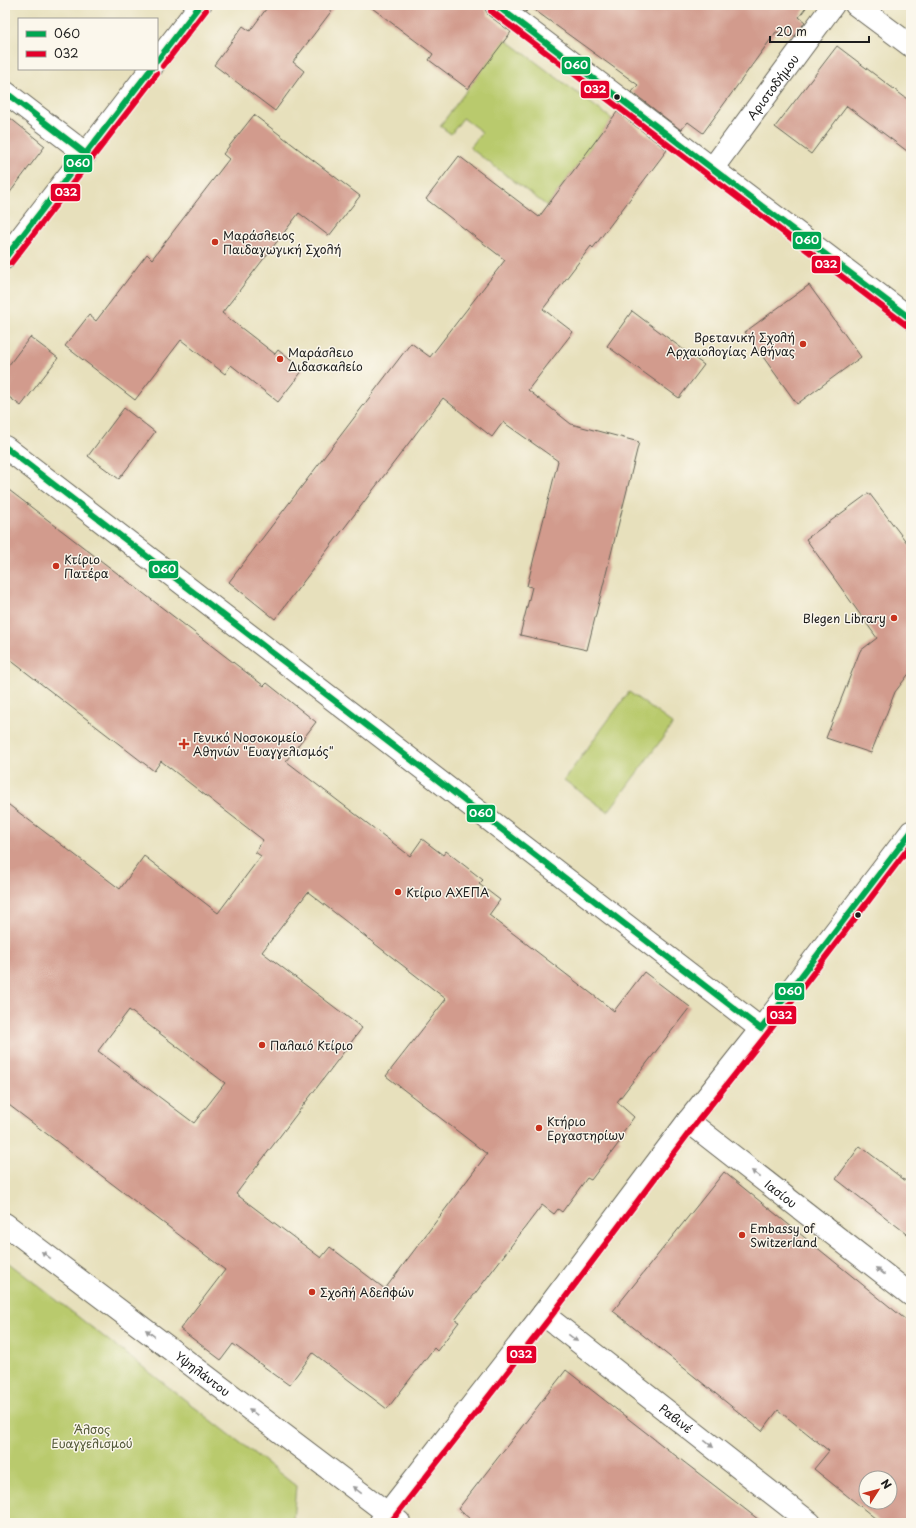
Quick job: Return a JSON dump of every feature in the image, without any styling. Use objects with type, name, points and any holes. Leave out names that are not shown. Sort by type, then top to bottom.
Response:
[{"type":"street","points":[[158,60],[200,5]]},
{"type":"street","points":[[496,5],[911,319]]},
{"type":"street","name":"Αριστοδήμου","points":[[712,169],[833,5]]},
{"type":"street","points":[[856,5],[911,46]]},
{"type":"street","points":[[5,258],[150,70]]},
{"type":"street","points":[[5,92],[86,154]]},
{"type":"street","points":[[5,447],[761,1029]]},
{"type":"street","points":[[389,1520],[688,1121],[761,1029],[911,832]]},
{"type":"street","name":"Ιασίου","points":[[688,1121],[911,1295]]},
{"type":"street","name":"Υψηλάντου","points":[[5,1224],[389,1520]]},
{"type":"street","name":"Ραβινέ","points":[[542,1314],[810,1523]]},
{"type":"green space","points":[[505,39],[612,119],[547,206],[470,148],[482,132],[463,118],[451,134],[440,126]]},
{"type":"green space","points":[[629,692],[673,724],[608,812],[564,780]]},
{"type":"green space","name":"Άλσος Ευαγγελισμού","points":[[5,1260],[296,1486],[293,1520],[296,1523],[5,1523]]},
{"type":"building","points":[[269,5],[336,5],[293,62],[304,71],[275,111],[214,65],[243,26],[250,31]]},
{"type":"building","points":[[368,5],[484,5],[488,15],[511,32],[468,89],[429,60],[433,54]]},
{"type":"building","points":[[517,5],[808,5],[799,17],[805,22],[795,36],[776,32],[703,133],[688,122],[681,130],[632,92],[638,85],[529,6],[526,12]]},
{"type":"building","points":[[837,46],[911,102],[911,154],[847,106],[811,154],[775,127]]},
{"type":"building","points":[[617,112],[667,150],[593,248],[591,246],[543,309],[573,332],[528,390],[571,424],[639,442],[587,650],[520,635],[532,587],[527,586],[558,461],[503,422],[492,437],[443,398],[275,619],[229,582],[411,343],[430,357],[505,260],[426,199],[459,156],[539,217]]},
{"type":"building","points":[[5,114],[45,146],[5,199]]},
{"type":"building","name":"Μαράσλειος Παιδαγωγική Σχολή","points":[[254,115],[360,196],[329,236],[299,213],[222,313],[275,354],[278,350],[303,370],[278,402],[231,365],[225,374],[181,340],[135,400],[65,346],[89,315],[96,321],[147,254],[152,259],[229,159],[223,154]]},
{"type":"building","name":"Βρετανική Σχολή Αρχαιολογίας Αθήνας","points":[[809,285],[861,357],[797,404],[745,332]]},
{"type":"building","points":[[632,311],[704,365],[679,398],[607,346]]},
{"type":"building","points":[[30,337],[58,358],[21,406],[5,394],[5,370]]},
{"type":"building","points":[[124,408],[155,432],[119,479],[88,456]]},
{"type":"building","name":"Γενικό Νοσοκομείο Αθηνών \"Ευαγγελισμός\"","points":[[5,487],[264,686],[267,683],[316,722],[286,761],[410,856],[422,839],[443,855],[446,851],[483,880],[479,884],[500,900],[489,915],[614,1011],[644,972],[690,1007],[617,1102],[634,1117],[618,1139],[621,1140],[591,1180],[587,1178],[562,1212],[558,1209],[554,1214],[542,1205],[455,1320],[459,1322],[437,1351],[434,1348],[387,1409],[313,1353],[289,1385],[233,1344],[221,1360],[180,1329],[225,1270],[5,1102],[5,802],[120,889],[144,856],[218,913],[261,856],[255,852],[263,840],[161,761],[154,771],[5,656]],"holes":[[[308,892],[446,999],[386,1076],[487,1154],[385,1289],[330,1247],[321,1258],[236,1194],[362,1028],[262,952]],[[129,1010],[225,1083],[194,1123],[98,1051]]]},
{"type":"building","name":"Blegen Library","points":[[869,493],[911,548],[911,671],[895,692],[871,753],[826,738],[860,651],[877,638],[806,539]]},
{"type":"building","points":[[860,1146],[911,1185],[911,1237],[836,1179]]},
{"type":"building","points":[[724,1172],[911,1324],[911,1523],[881,1523],[865,1510],[898,1510],[898,1470],[858,1470],[858,1504],[814,1469],[829,1451],[778,1410],[762,1431],[613,1311]]},
{"type":"building","points":[[566,1370],[763,1523],[475,1523],[458,1509]]},
{"type":"transit line","name":"060","points":[[158,60],[200,5]]},
{"type":"transit line","name":"060","points":[[496,5],[911,319]]},
{"type":"transit line","name":"032","points":[[163,66],[206,10]]},
{"type":"transit line","name":"032","points":[[491,11],[906,325]]},
{"type":"transit line","name":"060","points":[[5,258],[150,70]]},
{"type":"transit line","name":"032","points":[[11,263],[157,74]]},
{"type":"transit line","name":"060","points":[[5,92],[86,154]]},
{"type":"transit line","name":"060","points":[[5,447],[761,1029],[911,832]]},
{"type":"transit line","name":"032","points":[[390,1523],[549,1319],[694,1126],[767,1034],[911,845]]},
{"type":"place","name":"Μαράσλειος Παιδαγωγική Σχολή","points":[[215,242]]},
{"type":"place","name":"Βρετανική Σχολή Αρχαιολογίας Αθήνας","points":[[803,344]]},
{"type":"place","name":"Μαράσλειο Διδασκαλείο","points":[[280,359]]},
{"type":"place","name":"Κτίριο Πατέρα","points":[[56,566]]},
{"type":"place","name":"Blegen Library","points":[[894,618]]},
{"type":"place","name":"Γενικό Νοσοκομείο Αθηνών \"Ευαγγελισμός\"","points":[[184,744]]},
{"type":"place","name":"Κτίριο ΑΧΕΠΑ","points":[[398,892]]},
{"type":"place","name":"Παλαιό Κτίριο","points":[[262,1045]]},
{"type":"place","name":"Κτήριο Εργαστηρίων","points":[[539,1128]]},
{"type":"place","name":"Embassy of Switzerland","points":[[742,1235]]},
{"type":"place","name":"Σχολή Αδελφών","points":[[312,1292]]}]
